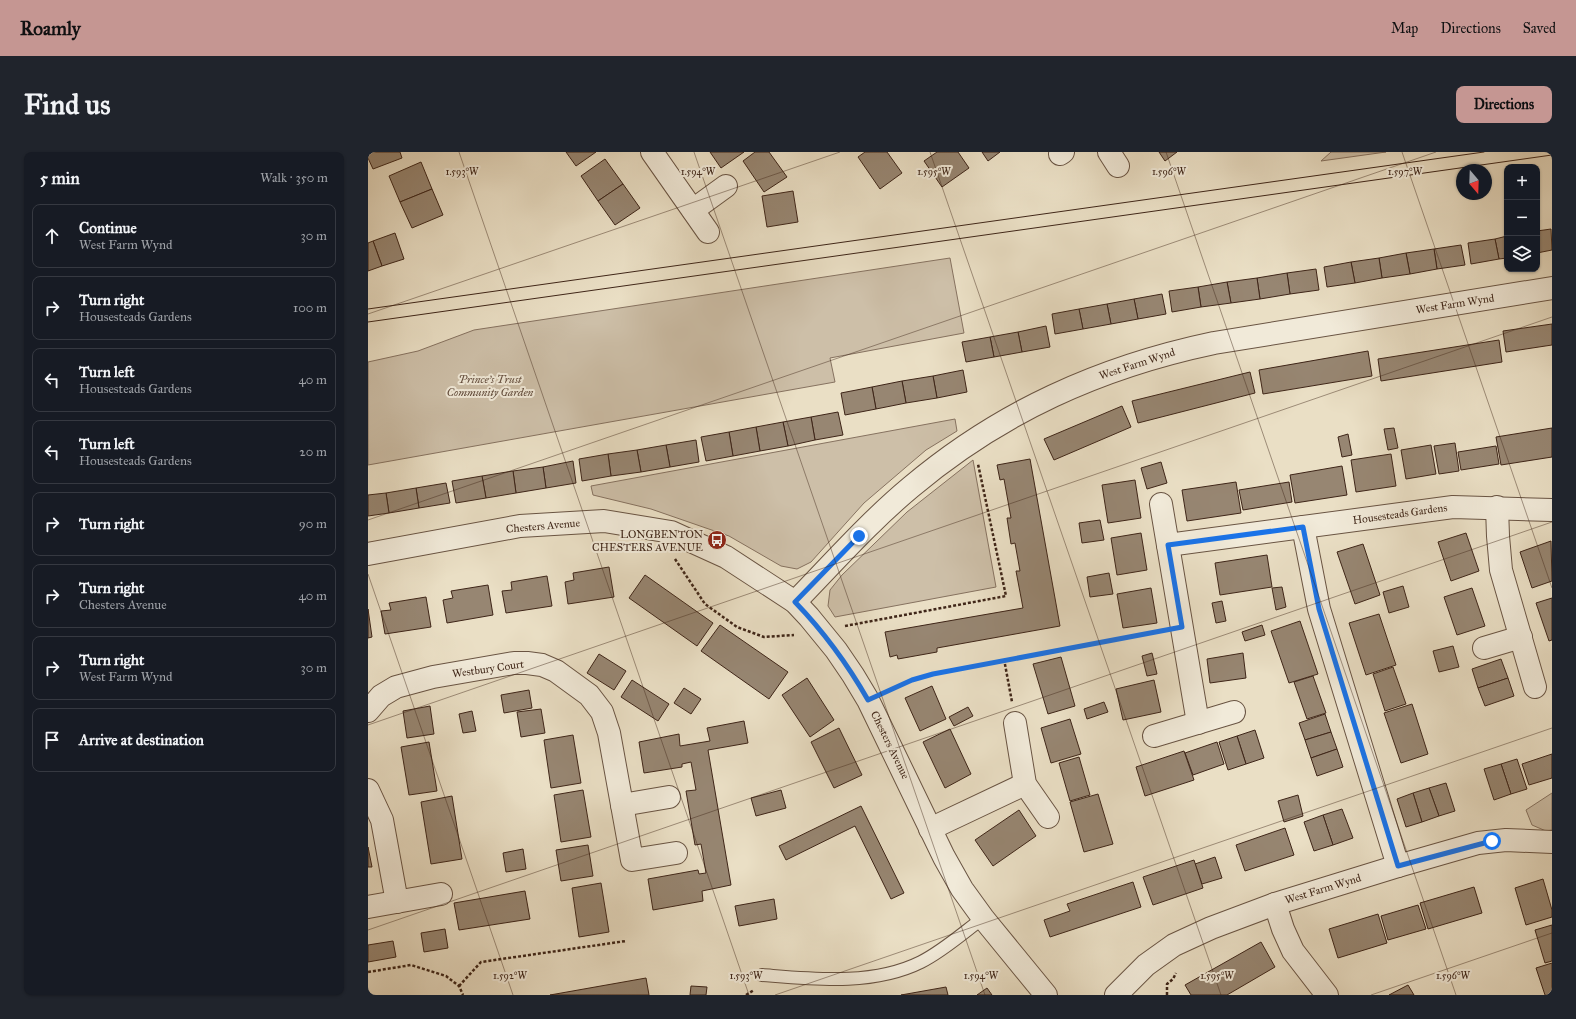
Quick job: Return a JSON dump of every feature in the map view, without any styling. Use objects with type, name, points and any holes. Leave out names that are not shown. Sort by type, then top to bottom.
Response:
[{"type":"street","points":[[652,152],[708,232]]},
{"type":"street","points":[[693,210],[726,186]]},
{"type":"street","name":"West Farm Wynd","points":[[795,602],[859,536],[910,487],[973,440],[999,423],[1038,402],[1076,385],[1142,360],[1178,350],[1552,288]]},
{"type":"street","points":[[1161,504],[1198,723]]},
{"type":"street","name":"Housesteads Gardens","points":[[1168,545],[1453,507],[1552,510]]},
{"type":"street","points":[[1498,508],[1498,536],[1501,570],[1535,687]]},
{"type":"street","name":"Chesters Avenue","points":[[368,554],[520,526],[604,521],[671,532],[726,557],[795,602],[821,630],[853,675],[868,700],[930,829],[962,889],[983,918],[1046,995]]},
{"type":"street","points":[[1303,527],[1319,609],[1398,866]]},
{"type":"street","points":[[1484,648],[1521,637]]},
{"type":"street","name":"Westbury Court","points":[[368,711],[381,696],[396,687],[417,680],[514,663],[542,665],[556,671],[581,687],[602,712],[609,733],[632,860],[676,853]]},
{"type":"street","points":[[1154,736],[1234,712]]},
{"type":"street","points":[[1016,723],[1025,784],[1048,816]]},
{"type":"street","points":[[930,829],[1025,784]]},
{"type":"street","points":[[368,790],[382,820],[396,902]]},
{"type":"street","points":[[622,805],[668,797]]},
{"type":"street","name":"West Farm Wynd","points":[[1116,995],[1146,965],[1174,945],[1211,928],[1275,904],[1398,866],[1492,841],[1521,840],[1552,842]]},
{"type":"street","points":[[368,907],[441,894]]},
{"type":"street","points":[[1275,904],[1283,929],[1293,951],[1327,995]]},
{"type":"lane","points":[[762,975],[839,980],[895,972],[923,962],[983,918]]},
{"type":"path","points":[[671,532],[674,558],[705,604],[737,627],[764,637],[802,634],[1006,596],[973,440]]},
{"type":"path","points":[[868,700],[912,680],[933,674],[1004,659],[1182,627]]},
{"type":"path","points":[[1004,659],[1016,723]]},
{"type":"path","points":[[459,986],[481,962],[626,941]]},
{"type":"path","points":[[368,972],[411,964],[446,976],[459,986],[463,995]]},
{"type":"green space","points":[[1331,152],[1386,152],[1321,161]]},
{"type":"green space","name":"Prince's Trust Community Garden","points":[[950,258],[964,333],[830,358],[835,382],[368,465],[368,362],[418,351],[474,330]]},
{"type":"green space","points":[[955,419],[957,431],[926,450],[864,503],[811,562],[797,569],[781,566],[729,536],[651,509],[593,495],[591,486]]},
{"type":"green space","points":[[973,460],[996,587],[835,617],[828,606],[830,590],[842,575],[907,512]]},
{"type":"green space","points":[[1552,793],[1552,830],[1546,831],[1532,825],[1526,810]]},
{"type":"building","points":[[368,152],[400,152],[402,158],[373,169],[368,158]]},
{"type":"building","points":[[566,152],[596,152],[576,166]]},
{"type":"building","points":[[710,152],[744,152],[721,168]]},
{"type":"building","points":[[755,152],[769,152],[787,177],[764,192],[743,161]]},
{"type":"building","points":[[865,152],[887,152],[902,173],[880,189],[858,157]]},
{"type":"building","points":[[937,152],[958,152],[969,168],[942,187],[924,161]]},
{"type":"building","points":[[982,152],[1000,152],[988,161]]},
{"type":"building","points":[[1159,152],[1177,152],[1165,161]]},
{"type":"building","points":[[605,159],[623,184],[598,201],[581,176]]},
{"type":"building","points":[[421,162],[432,189],[400,202],[389,176]]},
{"type":"building","points":[[623,184],[640,208],[615,225],[598,201]]},
{"type":"building","points":[[432,189],[443,215],[412,228],[400,202]]},
{"type":"building","points":[[793,191],[798,222],[767,227],[762,196]]},
{"type":"building","points":[[1551,229],[1552,250],[1540,252],[1540,231]]},
{"type":"building","points":[[395,233],[404,259],[382,266],[373,241]]},
{"type":"building","points":[[1504,237],[1504,258],[1499,259],[1495,239]]},
{"type":"building","points":[[1495,239],[1499,259],[1471,264],[1468,243]]},
{"type":"building","points":[[373,241],[382,266],[368,271],[368,243]]},
{"type":"building","points":[[1461,245],[1465,265],[1437,269],[1434,249]]},
{"type":"building","points":[[1434,249],[1437,269],[1410,274],[1406,253]]},
{"type":"building","points":[[1406,253],[1410,274],[1382,278],[1379,258]]},
{"type":"building","points":[[1379,258],[1382,278],[1355,283],[1351,262]]},
{"type":"building","points":[[1351,262],[1355,283],[1327,287],[1324,267]]},
{"type":"building","points":[[1316,269],[1319,290],[1290,294],[1287,273]]},
{"type":"building","points":[[1287,273],[1290,294],[1260,299],[1257,278]]},
{"type":"building","points":[[1257,278],[1260,299],[1231,303],[1227,282]]},
{"type":"building","points":[[1227,282],[1231,303],[1201,307],[1198,287]]},
{"type":"building","points":[[1198,287],[1201,307],[1172,312],[1169,291]]},
{"type":"building","points":[[1162,294],[1166,314],[1138,319],[1134,299]]},
{"type":"building","points":[[1134,299],[1138,319],[1111,324],[1107,304]]},
{"type":"building","points":[[1107,304],[1111,324],[1083,329],[1079,309]]},
{"type":"building","points":[[1079,309],[1083,329],[1055,334],[1052,314]]},
{"type":"building","points":[[1552,324],[1552,345],[1506,352],[1503,331]]},
{"type":"building","points":[[1046,326],[1050,347],[1022,352],[1018,332]]},
{"type":"building","points":[[1018,332],[1022,352],[994,357],[990,337]]},
{"type":"building","points":[[990,337],[994,357],[966,362],[962,342]]},
{"type":"building","points":[[1499,340],[1502,362],[1381,381],[1378,359]]},
{"type":"building","points":[[1368,351],[1372,376],[1263,394],[1259,370]]},
{"type":"building","points":[[963,370],[967,392],[937,398],[933,376]]},
{"type":"building","points":[[1250,372],[1255,393],[1138,423],[1132,401]]},
{"type":"building","points":[[933,376],[937,398],[906,403],[902,381]]},
{"type":"building","points":[[902,381],[906,403],[876,409],[872,387]]},
{"type":"building","points":[[872,387],[876,409],[845,415],[841,393]]},
{"type":"building","points":[[1122,406],[1131,427],[1054,460],[1044,439]]},
{"type":"building","points":[[838,412],[843,435],[815,440],[811,417]]},
{"type":"building","points":[[811,417],[815,440],[788,446],[783,422]]},
{"type":"building","points":[[783,422],[788,446],[760,451],[756,427]]},
{"type":"building","points":[[756,427],[760,451],[733,456],[729,432]]},
{"type":"building","points":[[1394,428],[1398,448],[1388,450],[1384,429]]},
{"type":"building","points":[[1552,428],[1552,457],[1501,465],[1496,437]]},
{"type":"building","points":[[729,432],[733,456],[706,461],[701,437]]},
{"type":"building","points":[[1348,434],[1352,455],[1342,457],[1338,437]]},
{"type":"building","points":[[696,440],[699,462],[670,467],[666,445]]},
{"type":"building","points":[[1455,443],[1459,471],[1439,474],[1434,446]]},
{"type":"building","points":[[666,445],[670,467],[641,472],[637,450]]},
{"type":"building","points":[[1431,445],[1436,474],[1406,479],[1401,450]]},
{"type":"building","points":[[1496,446],[1499,464],[1461,470],[1458,452]]},
{"type":"building","points":[[637,450],[641,472],[611,476],[608,454]]},
{"type":"building","points":[[608,454],[611,476],[582,481],[579,459]]},
{"type":"building","points":[[1391,454],[1396,486],[1356,492],[1351,460]]},
{"type":"building","points":[[1030,459],[1060,626],[937,648],[937,652],[898,659],[897,655],[890,657],[885,632],[1023,608],[1016,571],[1020,571],[1015,543],[1011,544],[1007,518],[1011,518],[1004,479],[1000,480],[997,465]]},
{"type":"building","points":[[573,461],[576,483],[546,488],[543,467]]},
{"type":"building","points":[[1161,462],[1167,483],[1147,489],[1141,468]]},
{"type":"building","points":[[1342,466],[1347,495],[1295,503],[1290,475]]},
{"type":"building","points":[[543,467],[546,488],[516,493],[513,471]]},
{"type":"building","points":[[513,471],[516,493],[486,498],[482,476]]},
{"type":"building","points":[[482,476],[486,498],[456,503],[452,481]]},
{"type":"building","points":[[1135,480],[1141,518],[1108,523],[1102,485]]},
{"type":"building","points":[[1236,482],[1241,513],[1187,521],[1182,490]]},
{"type":"building","points":[[1289,482],[1292,502],[1243,510],[1239,490]]},
{"type":"building","points":[[446,483],[450,503],[419,508],[416,488]]},
{"type":"building","points":[[416,488],[419,508],[389,513],[386,493]]},
{"type":"building","points":[[386,493],[389,513],[368,516],[368,495]]},
{"type":"building","points":[[1100,520],[1104,540],[1082,543],[1079,523]]},
{"type":"building","points":[[1141,533],[1147,570],[1117,575],[1111,538]]},
{"type":"building","points":[[1466,533],[1479,571],[1451,581],[1438,542]]},
{"type":"building","points":[[1551,541],[1552,581],[1532,588],[1520,552]]},
{"type":"building","points":[[1363,544],[1380,595],[1355,604],[1337,552]]},
{"type":"building","points":[[1267,555],[1272,587],[1220,595],[1215,563]]},
{"type":"building","points":[[609,567],[614,597],[568,604],[565,582],[574,580],[573,573]]},
{"type":"building","points":[[1109,573],[1113,594],[1090,597],[1087,577]]},
{"type":"building","points":[[645,575],[713,623],[697,646],[629,598]]},
{"type":"building","points":[[547,576],[552,606],[506,613],[502,591],[512,590],[511,582]]},
{"type":"building","points":[[488,585],[493,615],[447,623],[443,600],[453,598],[451,591]]},
{"type":"building","points":[[1403,586],[1409,607],[1389,613],[1383,592]]},
{"type":"building","points":[[1282,587],[1286,607],[1276,610],[1272,588]]},
{"type":"building","points":[[1151,588],[1157,623],[1123,628],[1117,594]]},
{"type":"building","points":[[1472,588],[1485,626],[1457,635],[1444,597]]},
{"type":"building","points":[[426,597],[431,627],[385,634],[381,611],[391,610],[389,603]]},
{"type":"building","points":[[1552,598],[1552,640],[1549,641],[1536,603]]},
{"type":"building","points":[[1222,601],[1226,621],[1216,623],[1212,603]]},
{"type":"building","points":[[368,609],[372,637],[368,638]]},
{"type":"building","points":[[1379,614],[1396,665],[1366,675],[1349,623]]},
{"type":"building","points":[[1300,621],[1318,674],[1289,683],[1271,631]]},
{"type":"building","points":[[720,625],[788,672],[769,699],[701,651]]},
{"type":"building","points":[[1262,625],[1265,635],[1245,641],[1242,632]]},
{"type":"building","points":[[1453,646],[1459,667],[1439,672],[1433,651]]},
{"type":"building","points":[[1152,653],[1157,674],[1147,676],[1142,656]]},
{"type":"building","points":[[1243,653],[1246,678],[1210,683],[1207,659]]},
{"type":"building","points":[[599,654],[626,671],[614,690],[587,673]]},
{"type":"building","points":[[1061,657],[1075,706],[1048,714],[1033,664]]},
{"type":"building","points":[[1501,659],[1508,678],[1478,688],[1472,669]]},
{"type":"building","points":[[1393,667],[1406,704],[1385,711],[1373,674]]},
{"type":"building","points":[[1313,676],[1326,713],[1307,719],[1294,682]]},
{"type":"building","points":[[807,678],[834,720],[810,737],[782,695]]},
{"type":"building","points":[[1508,678],[1514,696],[1485,706],[1478,688]]},
{"type":"building","points":[[632,680],[669,704],[658,721],[621,697]]},
{"type":"building","points":[[1154,680],[1161,712],[1123,720],[1116,689]]},
{"type":"building","points":[[932,686],[946,719],[920,731],[905,698]]},
{"type":"building","points":[[684,688],[701,699],[691,714],[674,703]]},
{"type":"building","points":[[529,690],[532,708],[504,713],[501,695]]},
{"type":"building","points":[[1104,702],[1108,712],[1087,719],[1084,709]]},
{"type":"building","points":[[1412,704],[1428,754],[1401,763],[1384,713]]},
{"type":"building","points":[[430,706],[434,734],[407,738],[403,711]]},
{"type":"building","points":[[968,707],[973,716],[954,726],[949,717]]},
{"type":"building","points":[[541,709],[545,733],[521,737],[517,712]]},
{"type":"building","points":[[472,711],[476,731],[463,733],[459,714]]},
{"type":"building","points":[[1325,714],[1331,732],[1305,740],[1299,723]]},
{"type":"building","points":[[1070,719],[1081,754],[1051,763],[1041,728]]},
{"type":"building","points":[[744,721],[748,743],[708,750],[731,885],[702,891],[703,901],[653,910],[648,879],[698,870],[699,874],[706,873],[701,844],[695,845],[686,791],[696,790],[691,762],[682,764],[682,767],[644,773],[639,742],[679,734],[680,746],[710,741],[707,728]]},
{"type":"building","points":[[839,728],[862,775],[834,788],[811,742]]},
{"type":"building","points":[[950,729],[971,774],[945,788],[923,742]]},
{"type":"building","points":[[1255,730],[1264,758],[1246,764],[1237,736]]},
{"type":"building","points":[[1331,732],[1337,749],[1311,758],[1305,740]]},
{"type":"building","points":[[573,735],[581,783],[551,788],[544,740]]},
{"type":"building","points":[[1237,736],[1246,764],[1228,770],[1219,742]]},
{"type":"building","points":[[429,742],[437,791],[409,795],[401,747]]},
{"type":"building","points":[[1217,742],[1224,764],[1193,775],[1185,753]]},
{"type":"building","points":[[1337,749],[1343,767],[1317,776],[1311,758]]},
{"type":"building","points":[[1184,751],[1194,780],[1145,796],[1136,767]]},
{"type":"building","points":[[1552,754],[1552,778],[1529,785],[1522,764]]},
{"type":"building","points":[[1079,757],[1090,795],[1070,801],[1059,763]]},
{"type":"building","points":[[1517,759],[1527,789],[1511,794],[1501,764]]},
{"type":"building","points":[[1501,764],[1511,794],[1494,800],[1484,769]]},
{"type":"building","points":[[1446,783],[1455,811],[1439,816],[1429,788]]},
{"type":"building","points":[[1429,788],[1439,816],[1422,822],[1413,793]]},
{"type":"building","points":[[583,790],[591,837],[561,842],[554,795]]},
{"type":"building","points":[[781,790],[786,808],[756,816],[751,798]]},
{"type":"building","points":[[1413,793],[1422,822],[1406,827],[1397,799]]},
{"type":"building","points":[[1098,794],[1113,844],[1084,852],[1070,802]]},
{"type":"building","points":[[1298,795],[1303,816],[1284,822],[1278,801]]},
{"type":"building","points":[[452,796],[462,859],[431,864],[421,802]]},
{"type":"building","points":[[861,806],[904,893],[891,899],[855,826],[786,860],[779,846]]},
{"type":"building","points":[[1342,809],[1353,838],[1333,845],[1323,815]]},
{"type":"building","points":[[1019,810],[1036,836],[993,866],[975,840]]},
{"type":"building","points":[[1323,815],[1333,845],[1314,851],[1304,822]]},
{"type":"building","points":[[1285,828],[1294,855],[1245,871],[1236,845]]},
{"type":"building","points":[[588,845],[593,876],[561,881],[556,850]]},
{"type":"building","points":[[368,847],[372,867],[368,867]]},
{"type":"building","points":[[523,849],[526,869],[506,872],[503,853]]},
{"type":"building","points":[[1215,857],[1222,878],[1202,884],[1195,864]]},
{"type":"building","points":[[1194,860],[1203,888],[1153,905],[1143,877]]},
{"type":"building","points":[[1543,879],[1552,910],[1552,917],[1526,925],[1515,888]]},
{"type":"building","points":[[1133,882],[1141,907],[1050,937],[1044,920],[1070,911],[1067,904]]},
{"type":"building","points":[[601,883],[609,932],[579,937],[572,888]]},
{"type":"building","points":[[1474,887],[1482,913],[1428,929],[1420,903]]},
{"type":"building","points":[[525,891],[530,919],[459,930],[454,903]]},
{"type":"building","points":[[774,899],[777,919],[739,926],[735,906]]},
{"type":"building","points":[[1418,905],[1426,929],[1388,940],[1381,916]]},
{"type":"building","points":[[1378,914],[1387,943],[1338,958],[1329,929]]},
{"type":"building","points":[[1552,925],[1552,961],[1545,963],[1535,930]]},
{"type":"building","points":[[445,929],[448,948],[424,952],[421,933]]},
{"type":"building","points":[[393,941],[396,957],[368,962],[368,945]]},
{"type":"building","points":[[1261,942],[1275,967],[1227,995],[1191,995],[1185,985]]},
{"type":"building","points":[[1552,963],[1552,995],[1545,995],[1536,968]]},
{"type":"building","points":[[646,978],[649,995],[550,995]]},
{"type":"building","points":[[1408,985],[1414,995],[1389,995]]},
{"type":"building","points":[[691,986],[707,987],[706,995],[690,995]]},
{"type":"building","points":[[946,987],[948,995],[901,995]]},
{"type":"building","points":[[987,988],[992,995],[977,995]]},
{"type":"tram line","points":[[368,309],[1484,152]]},
{"type":"tram line","points":[[368,322],[1552,155]]},
{"type":"place","name":"LONGBENTON CHESTERS AVENUE","points":[[717,540]]},
{"type":"route","points":[[859,536],[795,602],[821,630],[836,650],[868,700],[912,680],[933,674],[1004,659],[1182,627],[1168,545],[1303,527],[1314,590],[1331,652],[1398,866],[1478,843],[1492,841]]}]
